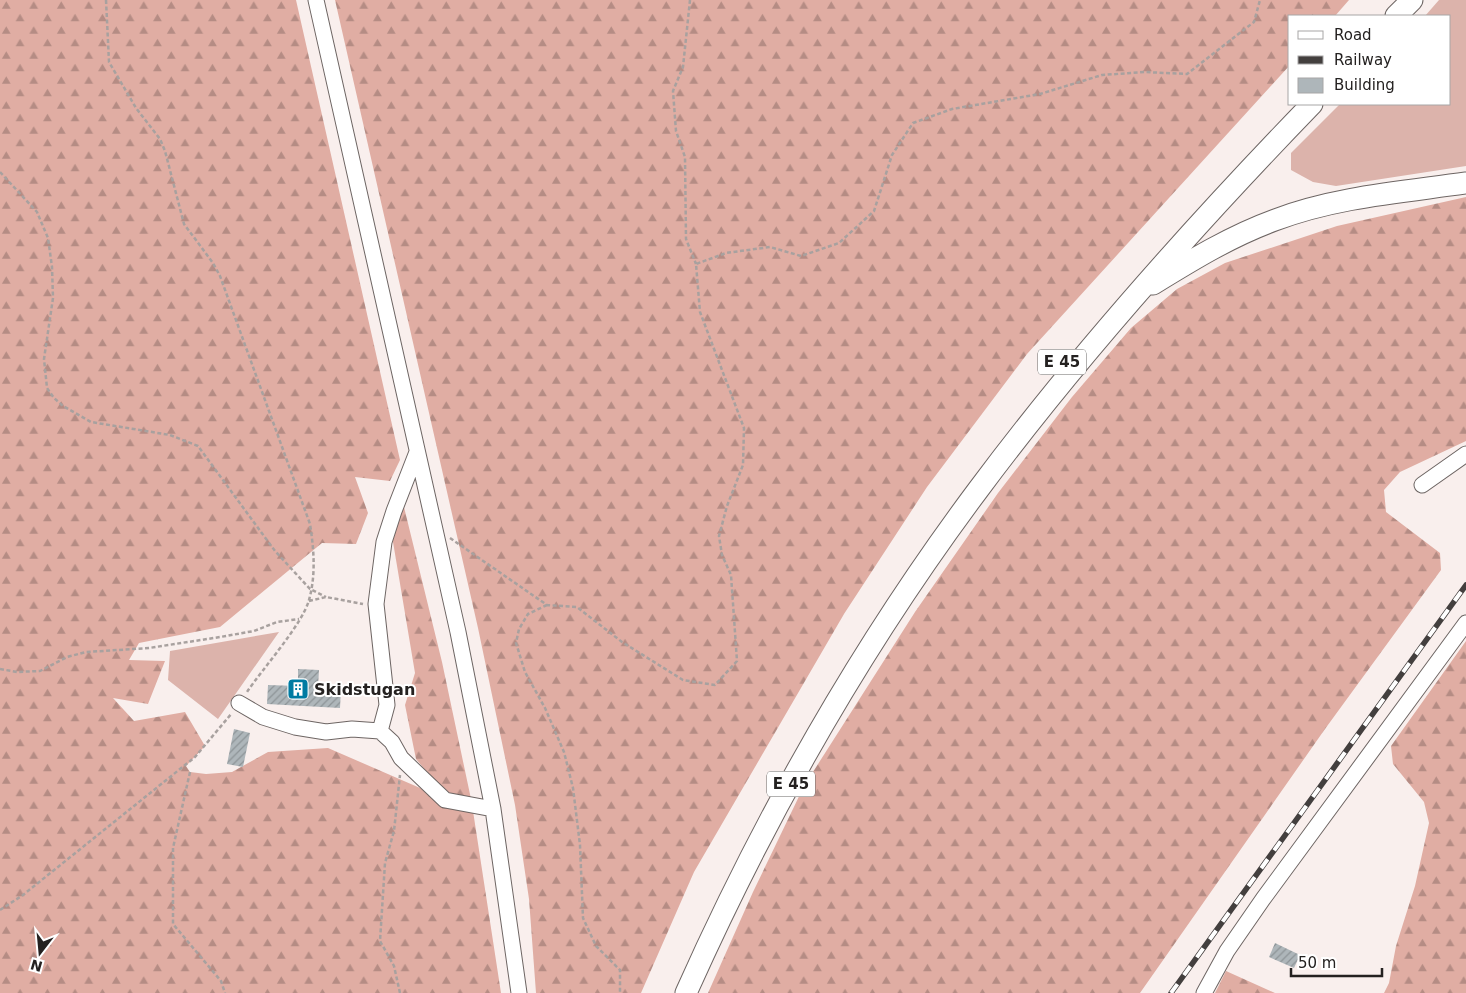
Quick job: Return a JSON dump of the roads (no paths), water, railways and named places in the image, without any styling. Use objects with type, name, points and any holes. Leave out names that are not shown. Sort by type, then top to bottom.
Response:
[{"type":"highway","points":[[1381,15],[1396,0]]},
{"type":"highway","points":[[1397,15],[1412,0]]},
{"type":"highway","name":"E 45","points":[[672,993],[776,784],[858,644],[903,576],[1003,436],[1088,330],[1198,206],[1296,105]]},
{"type":"highway","name":"E 45","points":[[686,993],[755,850],[823,725],[869,649],[976,492],[1052,394],[1133,296],[1207,212],[1311,105]]},
{"type":"highway","points":[[1133,296],[1213,248],[1276,219],[1339,203],[1466,183]]},
{"type":"street","points":[[316,0],[436,537],[493,809],[519,993]]},
{"type":"street","points":[[380,731],[387,705],[376,604],[384,542],[417,452]]},
{"type":"street","points":[[1422,485],[1466,454]]},
{"type":"street","points":[[1204,993],[1227,951],[1263,900],[1466,623]]},
{"type":"street","points":[[239,703],[263,717],[295,727],[326,732],[352,729],[380,731],[392,742],[402,758],[445,800],[493,809]]},
{"type":"railway","points":[[1171,993],[1466,585]]},
{"type":"place","name":"Skidstugan","points":[[298,689]]}]
